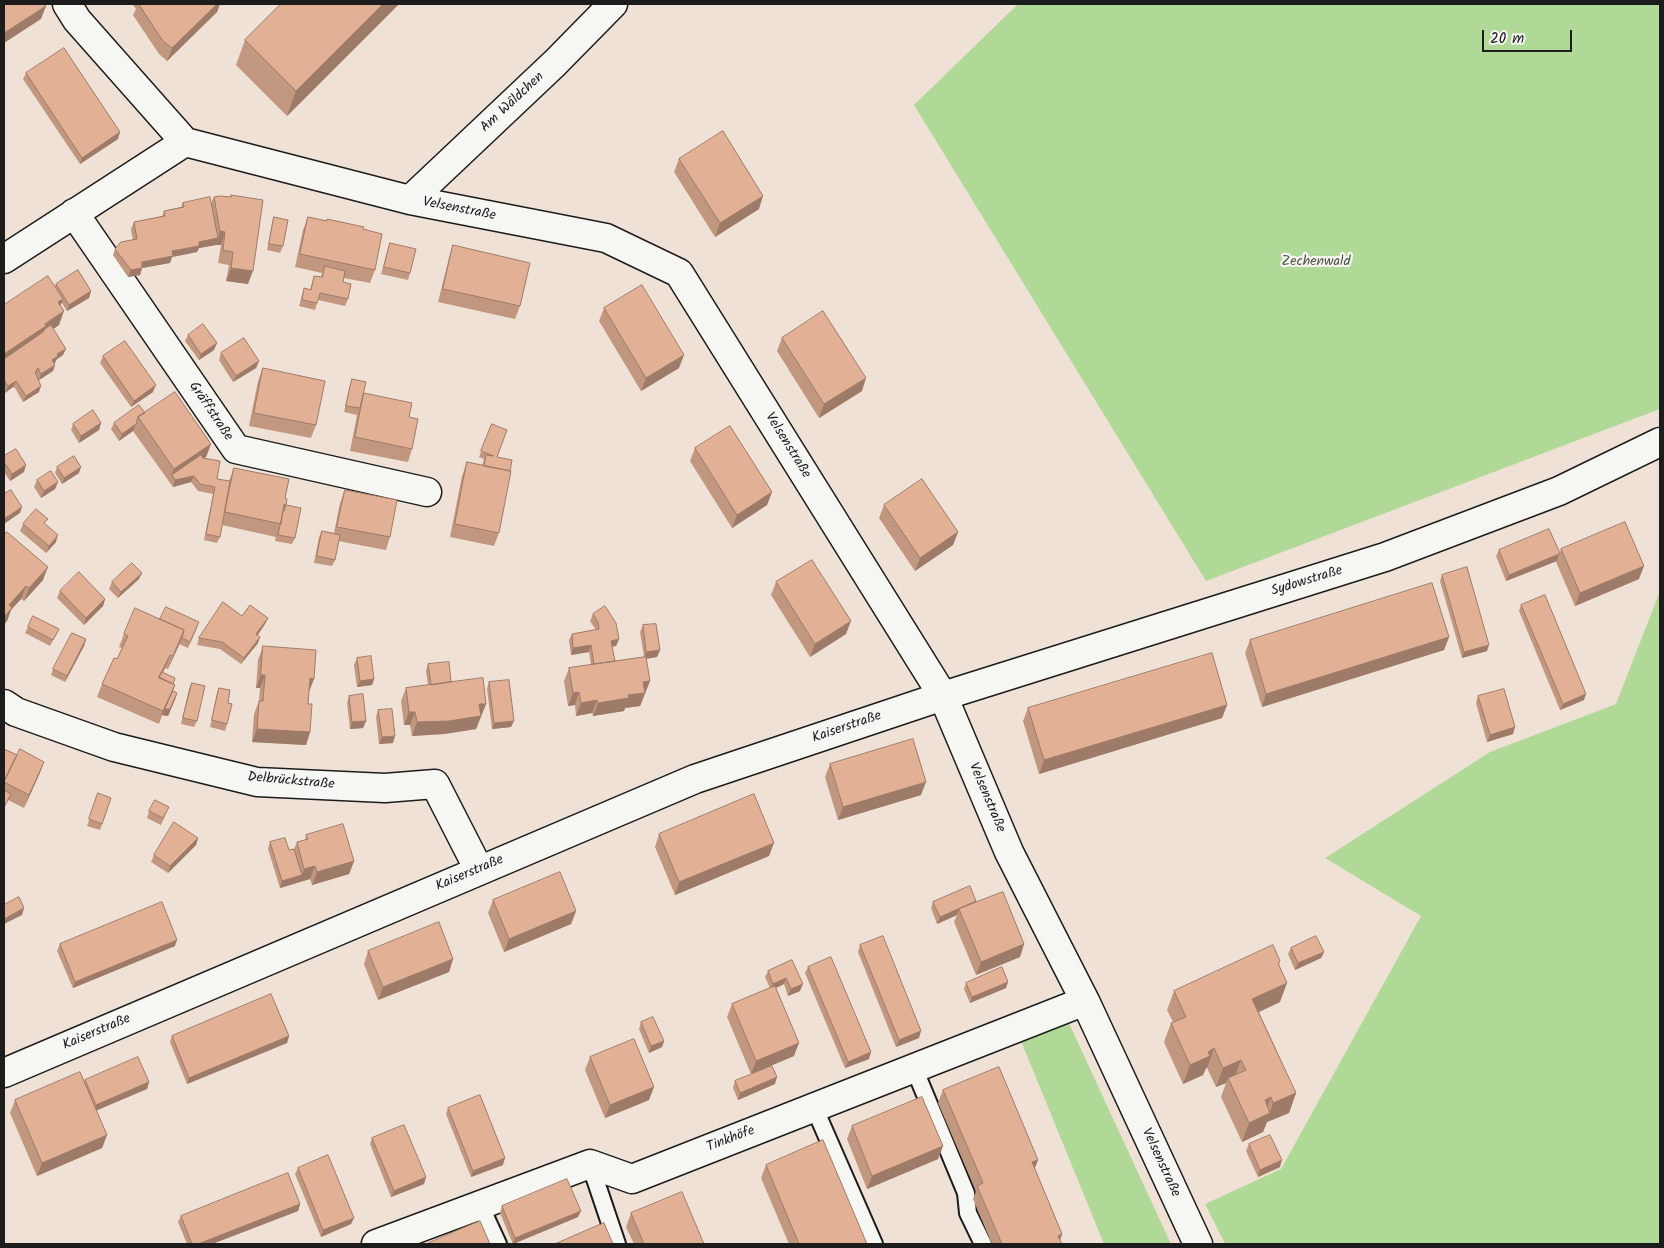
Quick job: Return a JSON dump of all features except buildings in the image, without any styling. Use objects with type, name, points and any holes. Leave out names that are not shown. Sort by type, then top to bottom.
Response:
[{"type":"street","points":[[4,259],[185,142],[77,20],[67,4]]},
{"type":"street","name":"Am Wäldchen","points":[[410,200],[556,63],[613,4]]},
{"type":"street","name":"Velsenstraße","points":[[185,142],[410,200],[606,238],[679,273],[944,696],[1009,852],[1085,1001],[1198,1244]]},
{"type":"street","name":"Gräffstraße","points":[[74,213],[236,449],[427,492]]},
{"type":"street","name":"Sydowstraße","points":[[944,696],[1385,557],[1559,491],[1660,442]]},
{"type":"street","name":"Kaiserstraße","points":[[4,1073],[695,779],[944,696]]},
{"type":"street","name":"Delbrückstraße","points":[[4,704],[16,712],[114,747],[257,782],[384,788],[435,784],[479,870]]},
{"type":"street","name":"Tinkhöfe","points":[[590,1164],[632,1179],[1085,1001]]},
{"type":"street","points":[[376,1244],[590,1164]]},
{"type":"lane","points":[[914,1068],[966,1193],[968,1213],[983,1244]]},
{"type":"lane","points":[[814,1108],[874,1244]]},
{"type":"lane","points":[[590,1164],[617,1244]]},
{"type":"lane","points":[[480,1205],[498,1244]]},
{"type":"green space","name":"Zechenwald","points":[[1018,4],[1660,4],[1660,409],[1206,581],[914,105]]},
{"type":"green space","points":[[1660,591],[1660,1244],[1225,1244],[1205,1204],[1281,1169],[1421,916],[1325,858],[1490,752],[1616,704]]},
{"type":"green space","points":[[1068,1021],[1171,1244],[1104,1244],[1021,1041]]}]
